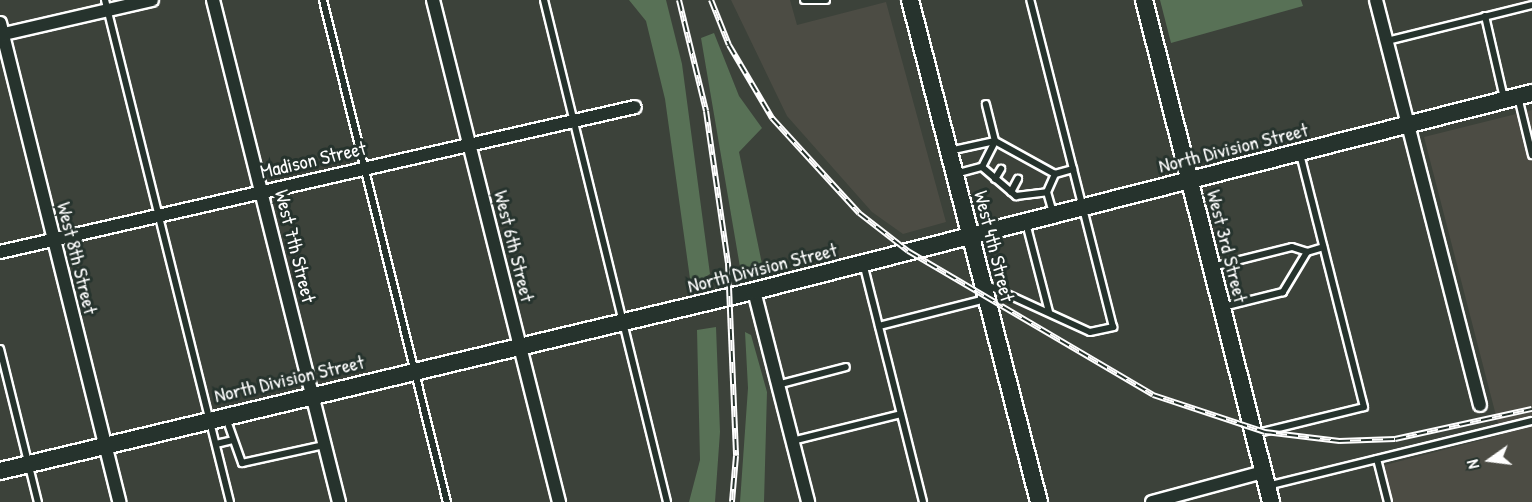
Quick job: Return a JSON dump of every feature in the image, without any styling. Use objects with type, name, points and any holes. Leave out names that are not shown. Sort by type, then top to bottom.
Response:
[{"type":"main road","name":"West 4th Street","points":[[910,0],[1039,502]]},
{"type":"main road","name":"West 3rd Street","points":[[1144,0],[1267,487]]},
{"type":"main road","name":"North Division Street","points":[[0,471],[104,443],[754,291],[1518,97]]},
{"type":"street","points":[[1,31],[106,5],[152,0]]},
{"type":"street","name":"West 7th Street","points":[[213,0],[263,191],[339,502]]},
{"type":"street","name":"West 6th Street","points":[[433,0],[559,502]]},
{"type":"street","points":[[1376,0],[1480,405]]},
{"type":"street","name":"West 8th Street","points":[[1,31],[119,502]]},
{"type":"street","name":"Madison Street","points":[[0,252],[468,143],[635,107]]},
{"type":"street","points":[[754,291],[808,502]]},
{"type":"street","points":[[1154,502],[1267,487]]},
{"type":"lane","points":[[323,0],[447,502]]},
{"type":"lane","points":[[544,0],[667,502]]},
{"type":"lane","points":[[804,0],[826,0]]},
{"type":"lane","points":[[982,282],[1050,312],[1090,333],[1113,327],[1030,0]]},
{"type":"lane","points":[[106,5],[158,215],[218,417],[233,440],[242,462],[324,445]]},
{"type":"lane","points":[[1387,41],[1532,5]]},
{"type":"lane","points":[[1485,16],[1518,97],[1532,154]]},
{"type":"lane","points":[[955,174],[982,167],[995,141],[986,104]]},
{"type":"lane","points":[[949,152],[995,141],[1055,174],[1073,170]]},
{"type":"lane","points":[[1008,157],[1012,150]]},
{"type":"lane","points":[[1254,434],[1364,407],[1299,152]]},
{"type":"lane","points":[[1025,167],[1029,159]]},
{"type":"lane","points":[[982,167],[1016,196],[1047,192]]},
{"type":"lane","points":[[995,179],[1001,169]]},
{"type":"lane","points":[[1054,214],[1047,192],[1055,174]]},
{"type":"lane","points":[[1011,192],[1018,179]]},
{"type":"lane","points":[[1026,221],[1050,312]]},
{"type":"lane","points":[[1212,267],[1292,247],[1307,252],[1323,247]]},
{"type":"lane","points":[[1222,307],[1283,292],[1307,252]]},
{"type":"lane","points":[[863,263],[923,502]]},
{"type":"lane","points":[[879,326],[987,299]]},
{"type":"lane","points":[[0,349],[38,502]]},
{"type":"lane","points":[[777,385],[846,367]]},
{"type":"lane","points":[[792,441],[901,414]]},
{"type":"lane","points":[[218,417],[216,444],[230,502]]},
{"type":"lane","points":[[1267,487],[1532,422]]},
{"type":"lane","points":[[216,444],[233,440]]},
{"type":"lane","points":[[1377,459],[1388,502]]},
{"type":"shaded area","points":[[731,0],[790,0],[797,25],[886,2],[946,222],[903,234],[872,212],[787,116]]},
{"type":"shaded area","points":[[1532,110],[1532,502],[1390,502],[1381,466],[1501,435],[1424,137]]},
{"type":"green space","points":[[629,0],[666,0],[682,64],[710,274],[691,286],[665,99],[646,21]]},
{"type":"green space","points":[[1160,0],[1301,0],[1303,6],[1171,43]]},
{"type":"green space","points":[[714,33],[739,96],[762,128],[739,152],[762,264],[741,273],[701,38]]},
{"type":"green space","points":[[716,327],[720,432],[715,502],[689,502],[700,460],[697,330]]},
{"type":"green space","points":[[745,332],[751,335],[767,392],[764,502],[740,502],[748,388]]},
{"type":"railway","points":[[679,0],[706,111],[728,263],[736,456],[732,502]]},
{"type":"railway","points":[[711,0],[729,45],[772,118],[859,213],[908,251],[1153,395],[1265,432],[1339,441],[1395,439],[1532,409]]}]
